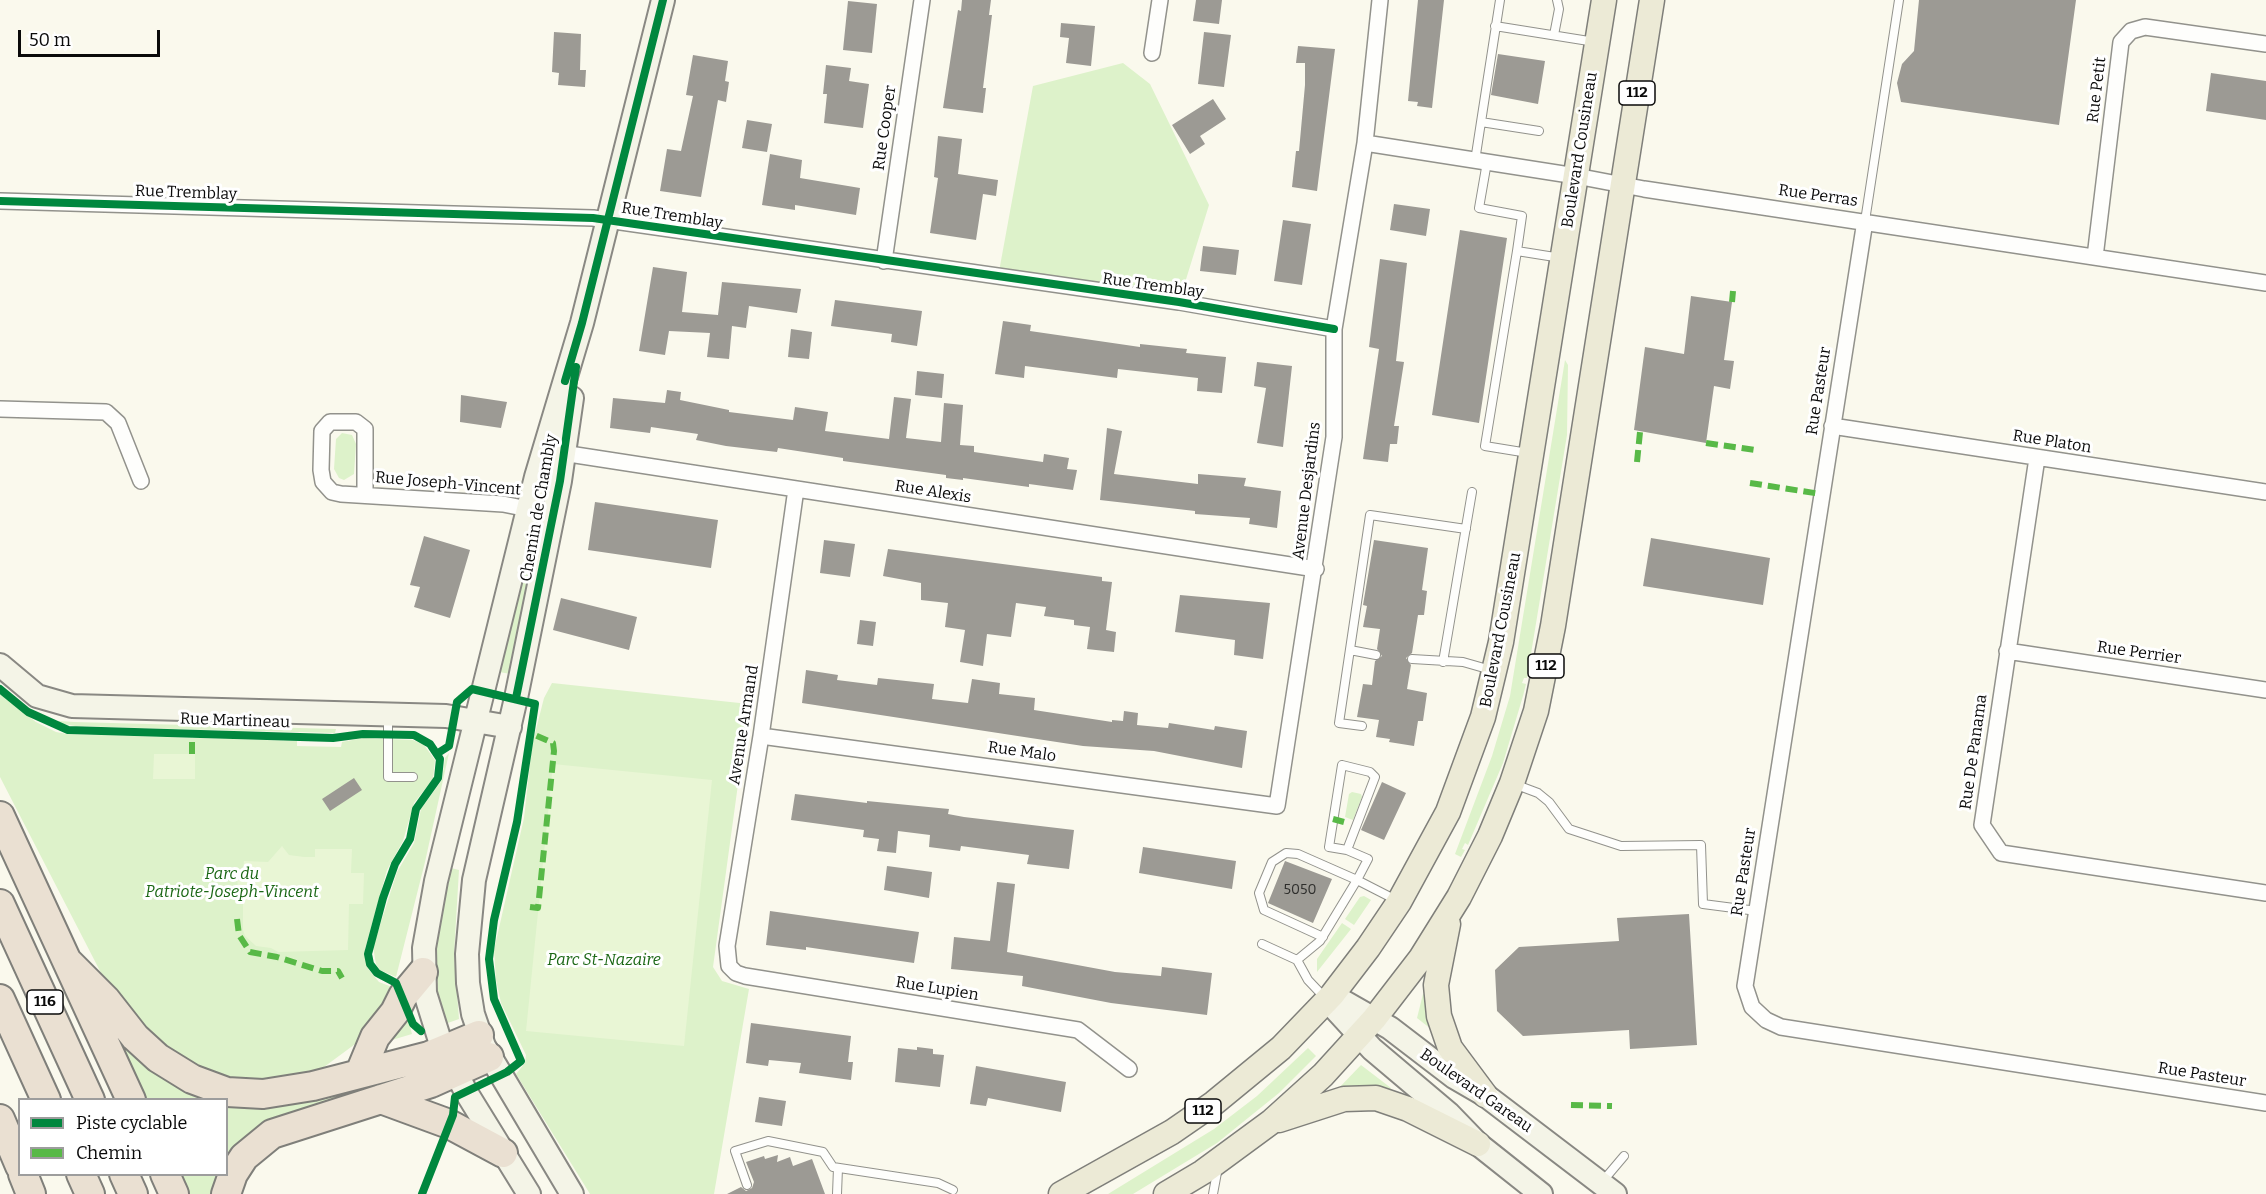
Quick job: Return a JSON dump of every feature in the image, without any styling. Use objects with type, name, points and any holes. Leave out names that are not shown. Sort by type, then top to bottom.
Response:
[{"type":"highway","points":[[0,816],[130,1098]]},
{"type":"highway","name":"116","points":[[0,904],[89,1098]]},
{"type":"highway","points":[[67,961],[106,1000],[125,1026],[146,1048],[170,1067],[205,1086],[238,1094],[263,1094],[313,1086],[360,1073],[450,1062]]},
{"type":"highway","points":[[360,1073],[375,1038],[395,1012],[403,996],[423,972]]},
{"type":"highway","name":"116","points":[[0,999],[45,1098]]},
{"type":"highway","points":[[226,1194],[233,1174],[244,1157],[272,1134],[381,1099],[484,1046]]},
{"type":"highway","points":[[381,1099],[449,1124],[504,1153]]},
{"type":"highway","points":[[0,1119],[18,1161]]},
{"type":"highway","points":[[24,1176],[31,1194]]},
{"type":"highway","points":[[82,1176],[90,1194]]},
{"type":"highway","points":[[125,1176],[133,1194]]},
{"type":"highway","points":[[166,1176],[174,1194]]},
{"type":"main road","name":"Boulevard Cousineau","points":[[1061,1194],[1151,1146],[1214,1103],[1281,1048],[1323,993],[1399,902],[1448,812],[1483,717],[1495,671],[1604,0]]},
{"type":"main road","name":"112","points":[[1166,1194],[1220,1160],[1271,1122],[1323,1075],[1367,1028],[1421,958],[1451,911],[1490,837],[1512,783],[1536,711],[1553,626],[1652,0]]},
{"type":"main road","points":[[1451,911],[1436,985],[1439,1016],[1450,1048],[1485,1095]]},
{"type":"main road","points":[[1271,1122],[1344,1099],[1365,1097],[1408,1109],[1478,1144]]},
{"type":"street","name":"Chemin de Chambly","points":[[572,1194],[484,1046],[468,983],[469,911],[474,880],[510,727],[554,451],[582,323],[663,0]]},
{"type":"street","name":"Rue Cooper","points":[[884,261],[922,0]]},
{"type":"street","points":[[1152,53],[1160,0]]},
{"type":"street","name":"Avenue Desjardins","points":[[1277,806],[1316,569],[1334,437],[1335,329],[1365,143],[1380,0]]},
{"type":"street","name":"Rue Petit","points":[[2095,257],[2121,42],[2131,31],[2145,27],[2266,44]]},
{"type":"street","name":"Rue Perras","points":[[1365,143],[1576,176],[1623,186],[2266,283]]},
{"type":"street","name":"Rue Tremblay","points":[[0,201],[607,220],[1179,302],[1335,329]]},
{"type":"street","name":"Rue Pasteur","points":[[1865,221],[1745,986],[1752,1007],[1766,1020],[1780,1027],[2266,1103]]},
{"type":"street","points":[[0,409],[106,412],[118,423],[141,481]]},
{"type":"street","name":"Rue Joseph-Vincent","points":[[365,495],[365,429],[356,422],[330,422],[324,428],[322,436],[323,482],[336,493],[365,495],[503,504],[528,509]]},
{"type":"street","name":"Rue Platon","points":[[1832,426],[2266,492]]},
{"type":"street","name":"Chemin de Chambly","points":[[529,1194],[450,1062],[429,1009],[423,972],[430,909],[528,509],[554,451]]},
{"type":"street","name":"Rue Alexis","points":[[554,451],[1316,569]]},
{"type":"street","name":"Rue De Panama","points":[[2037,458],[1982,825],[2001,853],[2266,893]]},
{"type":"street","name":"Avenue Armand","points":[[729,966],[727,946],[761,736],[796,489]]},
{"type":"street","name":"Rue Perrier","points":[[2007,651],[2266,690]]},
{"type":"street","name":"Rue Martineau","points":[[0,665],[37,696],[59,704],[97,708],[446,716],[510,727]]},
{"type":"street","name":"Rue Malo","points":[[761,736],[1277,806]]},
{"type":"street","name":"Rue Lupien","points":[[729,966],[736,973],[745,976],[1078,1030],[1129,1069]]},
{"type":"street","name":"Boulevard Gareau","points":[[1323,993],[1367,1028],[1485,1095],[1608,1189]]},
{"type":"street","name":"Boulevard Gareau","points":[[1367,1028],[1372,1049],[1449,1114],[1478,1144],[1541,1194]]},
{"type":"lane","points":[[1500,0],[1481,122],[1479,208],[1522,216],[1485,446],[1532,453]]},
{"type":"lane","points":[[1554,35],[1559,9],[1557,0]]},
{"type":"lane","points":[[1865,221],[1899,0]]},
{"type":"lane","points":[[1496,26],[1597,42]]},
{"type":"lane","points":[[1481,122],[1539,131]]},
{"type":"lane","points":[[1517,251],[1563,259]]},
{"type":"lane","points":[[1443,662],[1472,492]]},
{"type":"lane","points":[[1362,726],[1340,723],[1370,515],[1466,529]]},
{"type":"lane","points":[[1350,650],[1376,655]]},
{"type":"lane","points":[[1412,659],[1463,662],[1495,671]]},
{"type":"lane","points":[[388,714],[388,777],[413,777]]},
{"type":"lane","points":[[1297,960],[1313,949],[1323,937],[1368,859],[1347,850],[1329,847],[1341,765],[1370,772],[1375,777],[1347,850]]},
{"type":"lane","points":[[1512,783],[1538,793],[1549,802],[1569,829],[1621,846],[1701,845],[1703,904],[1757,911]]},
{"type":"lane","points":[[1323,937],[1264,910],[1260,905],[1259,893],[1272,862],[1281,854],[1292,852],[1357,880],[1399,902]]},
{"type":"lane","points":[[1262,944],[1297,960],[1323,993]]},
{"type":"lane","points":[[747,1185],[735,1151],[763,1141],[823,1152],[833,1167],[938,1183],[954,1192]]},
{"type":"lane","points":[[1608,1189],[1624,1156]]},
{"type":"lane","points":[[1213,1194],[1220,1160]]},
{"type":"lane","points":[[837,1194],[838,1168]]},
{"type":"lane","points":[[944,1194],[954,1192]]},
{"type":"green space","points":[[1123,63],[1150,84],[1209,205],[1179,302],[998,277],[1033,86]]},
{"type":"green space","points":[[1565,360],[1568,365],[1567,435],[1527,678],[1524,678],[1522,683],[1526,684],[1503,763],[1468,845],[1465,843],[1462,849],[1465,850],[1461,857],[1455,854],[1492,756],[1510,696]]},
{"type":"green space","points":[[342,433],[352,435],[356,444],[354,474],[344,480],[339,478],[334,469],[336,439]]},
{"type":"green space","points":[[532,531],[540,533],[511,674],[499,672]]},
{"type":"green space","name":"Parc St-Nazaire","points":[[552,683],[749,704],[713,967],[722,981],[749,989],[714,1194],[590,1194],[516,1074],[525,1063],[526,1055],[501,1003],[496,980],[494,950],[524,818],[532,745],[544,698]]},
{"type":"green space","name":"Parc du Patriote-Joseph-Vincent","points":[[0,694],[36,722],[56,732],[67,734],[297,741],[297,746],[341,747],[342,742],[363,738],[413,740],[424,745],[435,760],[433,779],[414,803],[403,841],[387,870],[365,949],[369,970],[379,982],[392,987],[362,1039],[324,1067],[307,1073],[256,1083],[196,1072],[117,1004],[0,777]]},
{"type":"green space","points":[[59,721],[336,729],[335,733],[173,729],[75,726],[58,723]]},
{"type":"green space","points":[[449,753],[396,977],[380,970],[376,964],[373,947],[397,872],[414,843],[421,809],[442,780],[445,758]]},
{"type":"green space","points":[[154,754],[195,754],[195,779],[153,779]]},
{"type":"green space","points":[[553,764],[712,780],[684,1046],[526,1031]]},
{"type":"green space","points":[[1352,792],[1361,794],[1362,797],[1353,820],[1345,817],[1349,794]]},
{"type":"green space","points":[[282,846],[289,855],[304,857],[315,857],[315,849],[352,849],[351,873],[364,873],[363,904],[349,904],[348,950],[278,952],[271,948],[256,946],[245,936],[243,898],[238,889],[237,877],[243,869],[244,861],[268,862]]},
{"type":"green space","points":[[451,868],[459,870],[454,954],[459,1019],[445,1024],[438,994],[435,951]]},
{"type":"green space","points":[[1364,896],[1371,900],[1354,925],[1345,919],[1360,897]]},
{"type":"green space","points":[[1342,923],[1351,929],[1317,972],[1317,959]]},
{"type":"green space","points":[[1423,994],[1428,995],[1433,1027],[1431,1029],[1417,1018]]},
{"type":"green space","points":[[101,1005],[215,1098],[139,1098]]},
{"type":"green space","points":[[406,1011],[412,1034],[385,1042]]},
{"type":"green space","points":[[1308,1048],[1316,1056],[1279,1093],[1217,1143],[1133,1194],[1108,1194],[1214,1129],[1257,1096]]},
{"type":"green space","points":[[1361,1065],[1391,1088],[1388,1092],[1365,1085],[1336,1091]]},
{"type":"green space","points":[[428,1070],[228,1166],[228,1102]]},
{"type":"green space","points":[[180,1176],[223,1176],[217,1194],[190,1194]]},
{"type":"building","points":[[962,0],[991,0],[989,15],[992,15],[983,88],[986,88],[983,113],[943,108],[958,10],[961,11]]},
{"type":"building","points":[[1196,0],[1222,0],[1219,24],[1193,21]]},
{"type":"building","points":[[1418,0],[1444,0],[1432,108],[1417,106],[1418,102],[1408,101]]},
{"type":"building","points":[[1919,0],[2076,0],[2059,125],[1901,102],[1897,83],[1902,64],[1914,51]]},
{"type":"building","points":[[848,1],[877,4],[872,53],[843,50]]},
{"type":"building","points":[[1061,23],[1095,26],[1091,66],[1066,63],[1069,38],[1060,37]]},
{"type":"building","points":[[554,32],[581,34],[580,70],[586,70],[585,87],[558,85],[559,73],[552,72]]},
{"type":"building","points":[[1204,32],[1231,35],[1224,87],[1198,84]]},
{"type":"building","points":[[1298,46],[1335,49],[1317,191],[1292,187],[1296,151],[1299,151],[1305,85],[1305,63],[1296,63]]},
{"type":"building","points":[[1498,54],[1545,61],[1538,104],[1491,95]]},
{"type":"building","points":[[693,55],[728,61],[725,81],[729,82],[726,102],[718,100],[701,197],[660,191],[667,149],[681,151],[693,96],[686,95]]},
{"type":"building","points":[[826,65],[851,68],[849,81],[869,84],[863,128],[824,123],[827,94],[823,94]]},
{"type":"building","points":[[2211,73],[2266,81],[2266,120],[2206,111]]},
{"type":"building","points":[[1213,99],[1226,119],[1200,136],[1205,144],[1190,154],[1172,125]]},
{"type":"building","points":[[747,120],[772,124],[767,152],[742,148]]},
{"type":"building","points":[[938,136],[962,139],[958,174],[998,180],[996,196],[983,194],[976,240],[930,233],[938,178],[934,177]]},
{"type":"building","points":[[770,154],[802,160],[800,178],[860,188],[856,215],[795,205],[795,210],[762,205]]},
{"type":"building","points":[[1394,204],[1430,209],[1426,236],[1390,230]]},
{"type":"building","points":[[1283,220],[1311,224],[1302,285],[1274,281]]},
{"type":"building","points":[[1460,230],[1507,238],[1479,423],[1432,415]]},
{"type":"building","points":[[1203,246],[1239,250],[1236,275],[1200,271]]},
{"type":"building","points":[[1380,259],[1407,263],[1396,361],[1404,362],[1394,426],[1399,426],[1397,444],[1390,444],[1388,462],[1363,459],[1379,349],[1369,347]]},
{"type":"building","points":[[653,267],[687,272],[682,312],[718,315],[722,282],[801,289],[797,313],[749,306],[746,328],[732,326],[729,359],[707,357],[710,333],[669,331],[665,355],[639,351]]},
{"type":"building","points":[[1691,296],[1732,302],[1724,360],[1734,361],[1730,389],[1714,386],[1706,443],[1634,430],[1645,347],[1684,354]]},
{"type":"building","points":[[835,300],[922,311],[917,346],[891,342],[892,334],[831,326]]},
{"type":"building","points":[[1003,321],[1031,325],[1030,331],[1140,347],[1140,344],[1187,349],[1186,353],[1226,357],[1222,393],[1197,391],[1198,378],[1118,369],[1117,378],[1025,366],[1024,378],[995,374]]},
{"type":"building","points":[[791,329],[812,332],[809,359],[788,357]]},
{"type":"building","points":[[1257,362],[1292,366],[1283,447],[1257,443],[1266,388],[1254,386]]},
{"type":"building","points":[[917,371],[944,374],[942,398],[915,395]]},
{"type":"building","points":[[667,390],[681,392],[680,400],[729,410],[729,412],[793,420],[795,407],[828,412],[825,431],[889,439],[894,397],[911,399],[906,438],[941,442],[944,403],[963,405],[960,445],[974,446],[974,452],[1043,462],[1044,454],[1069,458],[1067,469],[1077,470],[1073,490],[1029,484],[1029,487],[963,478],[963,480],[946,478],[946,475],[843,461],[843,458],[778,448],[777,452],[726,446],[696,440],[698,434],[651,427],[650,433],[610,428],[613,398],[665,403]]},
{"type":"building","points":[[461,395],[507,402],[501,428],[460,422]]},
{"type":"building","points":[[1107,428],[1122,431],[1114,474],[1198,484],[1198,474],[1246,478],[1244,486],[1281,491],[1277,528],[1249,524],[1250,518],[1195,514],[1195,511],[1100,500]]},
{"type":"building","points":[[595,502],[718,520],[711,568],[588,550]]},
{"type":"building","points":[[424,536],[470,550],[450,618],[414,607],[420,587],[410,585]]},
{"type":"building","points":[[1651,538],[1770,558],[1763,605],[1643,586]]},
{"type":"building","points":[[824,540],[855,544],[850,577],[820,573]]},
{"type":"building","points":[[1374,540],[1428,548],[1422,590],[1427,591],[1424,615],[1418,615],[1412,653],[1406,658],[1411,665],[1407,689],[1427,693],[1423,721],[1418,721],[1414,746],[1389,742],[1390,739],[1376,737],[1379,720],[1357,717],[1363,684],[1372,685],[1375,661],[1382,656],[1377,649],[1380,629],[1363,627],[1367,606],[1363,605]]},
{"type":"building","points":[[888,549],[1102,577],[1102,581],[1112,582],[1106,630],[1116,632],[1114,652],[1087,649],[1090,627],[1074,625],[1074,620],[1044,616],[1046,607],[1016,603],[1011,637],[987,634],[983,666],[960,662],[965,630],[945,627],[948,603],[921,600],[921,583],[883,576]]},
{"type":"building","points":[[1180,595],[1270,603],[1263,659],[1234,655],[1235,640],[1175,632]]},
{"type":"building","points":[[561,598],[637,617],[629,650],[553,630]]},
{"type":"building","points":[[860,620],[876,622],[873,646],[857,644]]},
{"type":"building","points":[[806,670],[838,675],[837,680],[877,685],[878,678],[934,684],[932,699],[968,703],[972,679],[1000,683],[999,694],[1035,698],[1034,710],[1112,722],[1112,720],[1123,721],[1124,711],[1138,713],[1137,725],[1168,728],[1169,723],[1214,730],[1215,726],[1247,731],[1242,768],[1154,751],[1083,746],[802,703]]},
{"type":"building","points":[[354,778],[362,790],[330,811],[322,799]]},
{"type":"building","points":[[1382,782],[1406,793],[1384,840],[1361,830]]},
{"type":"building","points":[[795,794],[867,803],[867,801],[949,809],[948,814],[964,817],[1074,830],[1069,869],[1027,864],[1029,855],[961,846],[960,851],[929,847],[930,835],[898,831],[896,853],[877,851],[879,839],[863,837],[864,830],[791,820]]},
{"type":"building","points":[[1143,847],[1236,861],[1232,889],[1139,873]]},
{"type":"building","points":[[1285,861],[1332,879],[1313,923],[1268,903]]},
{"type":"building","points":[[887,866],[932,872],[929,898],[884,890]]},
{"type":"building","points":[[997,882],[1015,884],[1007,952],[1115,972],[1161,976],[1162,967],[1212,973],[1207,1015],[1111,1003],[1022,986],[1023,976],[951,969],[954,937],[990,941]]},
{"type":"building","points":[[770,911],[919,932],[914,963],[806,947],[806,950],[766,945]]},
{"type":"building","points":[[1689,914],[1697,1045],[1630,1049],[1629,1030],[1523,1036],[1497,1011],[1495,970],[1519,947],[1619,941],[1617,918]]},
{"type":"building","points":[[751,1023],[851,1036],[848,1062],[853,1062],[851,1080],[799,1073],[801,1063],[769,1060],[768,1066],[746,1063]]},
{"type":"building","points":[[917,1047],[933,1049],[933,1054],[944,1055],[940,1087],[895,1082],[898,1048],[917,1050]]},
{"type":"building","points":[[976,1066],[1066,1082],[1061,1112],[988,1098],[986,1106],[970,1104]]},
{"type":"building","points":[[759,1097],[786,1101],[782,1126],[755,1122]]},
{"type":"building","points":[[778,1155],[777,1162],[790,1157],[793,1166],[812,1159],[825,1194],[727,1194],[741,1187],[746,1191],[752,1188],[754,1182],[746,1162],[764,1156],[765,1159]]},
{"type":"marked path","points":[[1732,302],[1733,291]]},
{"type":"marked path","points":[[1637,462],[1640,432]]},
{"type":"marked path","points":[[1706,443],[1755,450]]},
{"type":"marked path","points":[[1750,483],[1821,494]]},
{"type":"marked path","points":[[192,734],[192,754]]},
{"type":"marked path","points":[[530,907],[538,908],[554,751],[553,743],[535,735]]},
{"type":"marked path","points":[[1333,819],[1344,822]]},
{"type":"marked path","points":[[237,919],[239,935],[250,952],[277,957],[322,971],[338,971],[342,978]]},
{"type":"marked path","points":[[1571,1105],[1612,1106]]},
{"type":"cycle path","points":[[565,381],[582,323],[663,0]]},
{"type":"cycle path","points":[[0,201],[593,218],[1179,302],[1334,329]]},
{"type":"cycle path","points":[[516,698],[560,481],[576,367]]},
{"type":"cycle path","points":[[0,689],[28,712],[68,730],[333,738],[363,734],[414,735],[430,744],[440,759],[438,778],[416,809],[410,839],[395,864],[368,954],[370,964],[377,973],[396,983],[413,1024],[421,1031]]},
{"type":"cycle path","points":[[422,1194],[453,1115],[455,1097],[507,1072],[521,1061],[494,999],[489,959],[494,920],[517,822],[535,704],[472,689],[457,702],[449,746],[438,753]]}]
